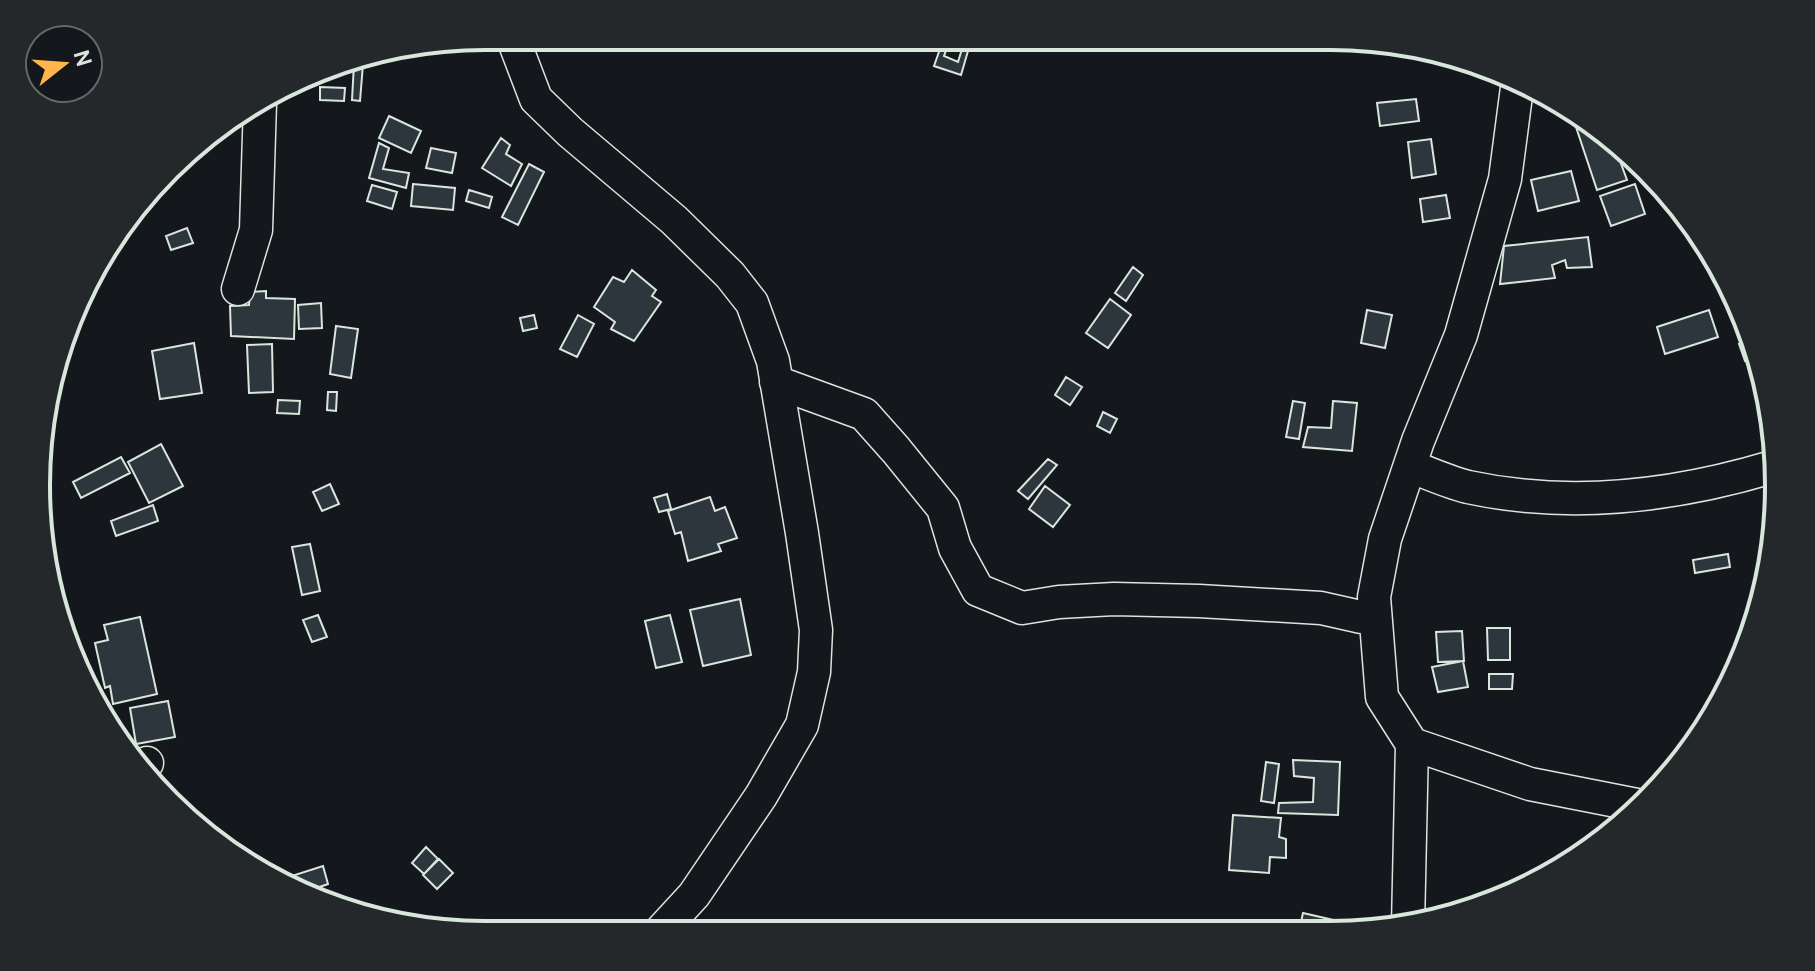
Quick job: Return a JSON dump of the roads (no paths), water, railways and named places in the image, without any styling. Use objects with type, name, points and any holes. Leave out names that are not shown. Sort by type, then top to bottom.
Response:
[{"type":"street","points":[[517,50],[536,99],[674,220],[737,284],[752,303],[773,361],[816,630],[814,672],[802,725],[761,796],[694,895],[670,921]]},
{"type":"street","points":[[1408,914],[1412,744],[1382,697],[1374,597],[1385,539],[1461,335],[1501,193],[1516,92]]},
{"type":"street","points":[[238,289],[256,230],[260,113]]},
{"type":"street","points":[[776,382],[864,414],[943,508],[955,548],[978,590],[1022,608],[1073,601],[1199,601],[1321,608],[1361,617],[1375,616]]},
{"type":"street","points":[[1410,466],[1466,486],[1570,499],[1664,493],[1764,469]]},
{"type":"street","points":[[1412,744],[1530,784],[1627,803]]}]
